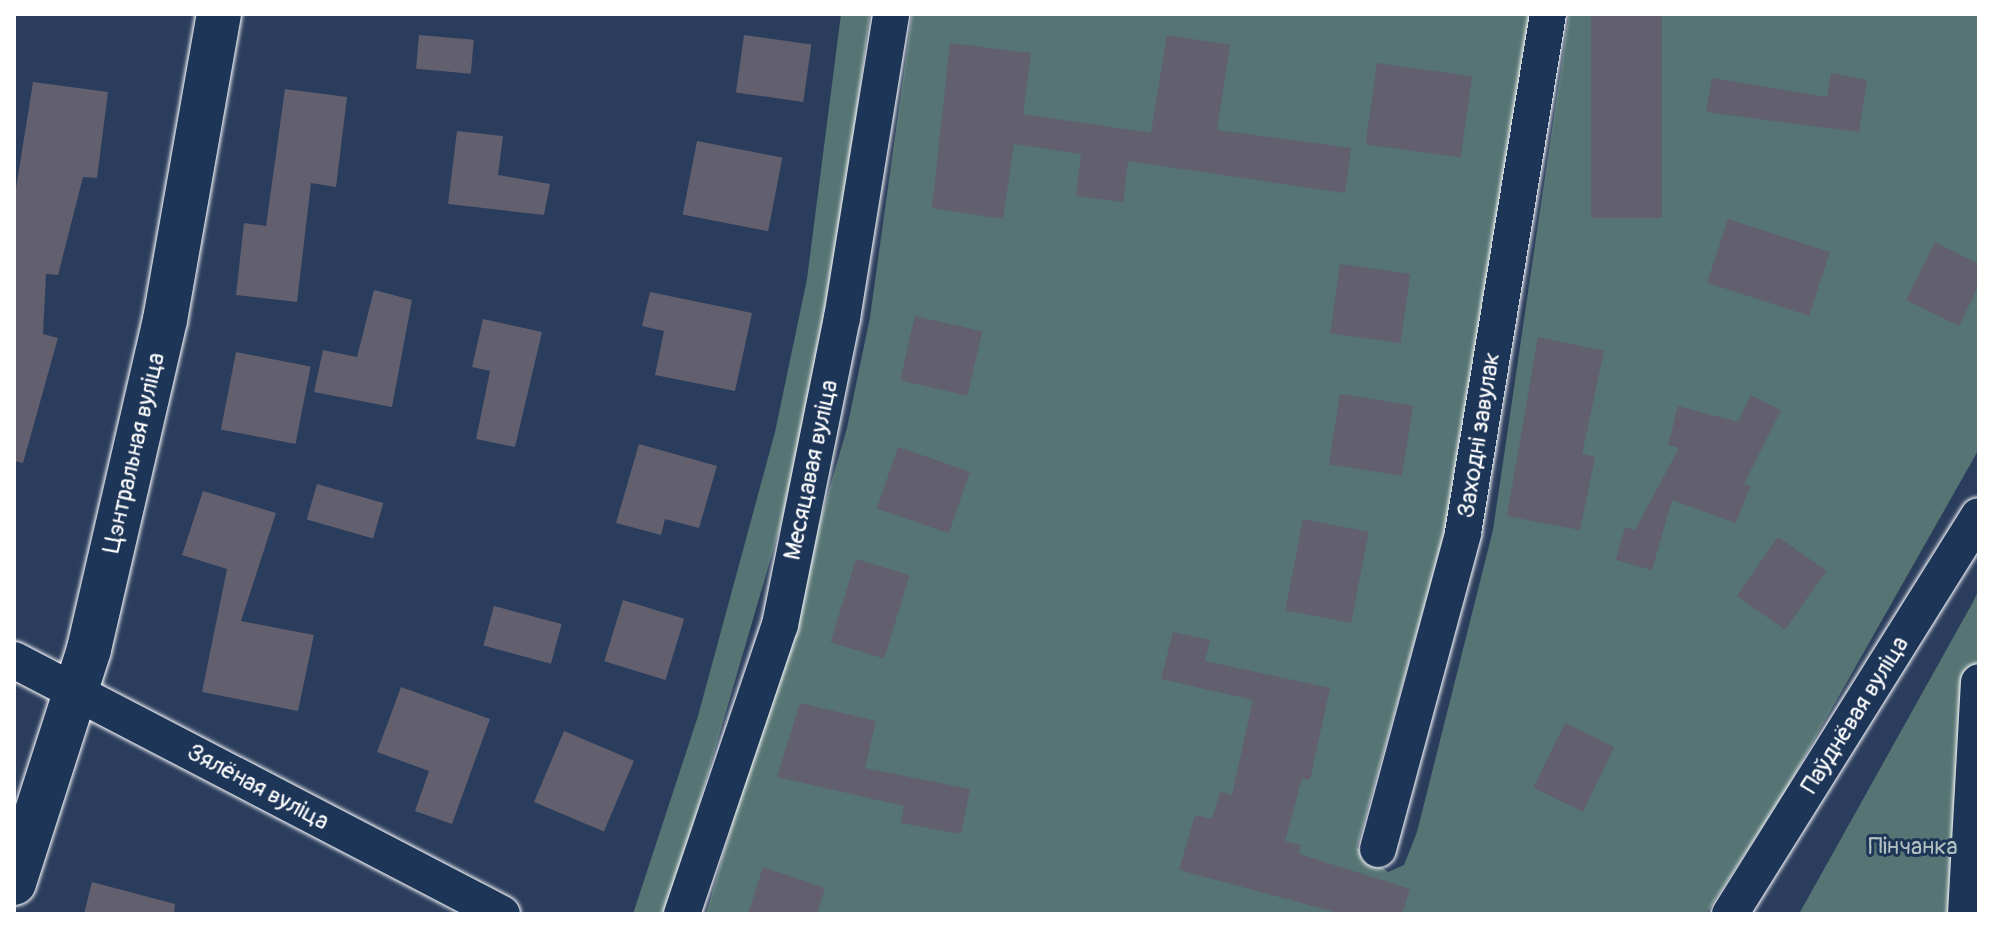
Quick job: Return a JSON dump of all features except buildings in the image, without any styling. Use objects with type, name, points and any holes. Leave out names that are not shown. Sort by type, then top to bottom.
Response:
[{"type":"street","name":"Цэнтральная вуліца","points":[[14,883],[78,693],[165,320],[219,14]]},
{"type":"street","name":"Месяцавая вуліца","points":[[682,914],[780,625],[842,318],[891,14]]},
{"type":"street","name":"Заходні завулак","points":[[1378,849],[1463,533],[1548,14]]},
{"type":"street","name":"Паўднёвая вуліца","points":[[1730,914],[1979,516]]},
{"type":"street","name":"Зялёная вуліца","points":[[14,660],[502,914]]},
{"type":"street","points":[[1966,914],[1979,682]]},
{"type":"green space","points":[[841,14],[870,14],[845,200],[791,489],[667,914],[633,914],[698,716],[775,432],[807,279]]},
{"type":"green space","points":[[912,14],[1531,14],[1446,528],[1357,847],[1388,872],[1404,865],[1417,832],[1493,530],[1569,14],[1979,14],[1979,449],[1784,793],[1706,914],[706,914],[847,428],[870,317]]},
{"type":"green space","name":"Пінчанка","points":[[1979,589],[1979,914],[1799,914],[1973,602]]}]
